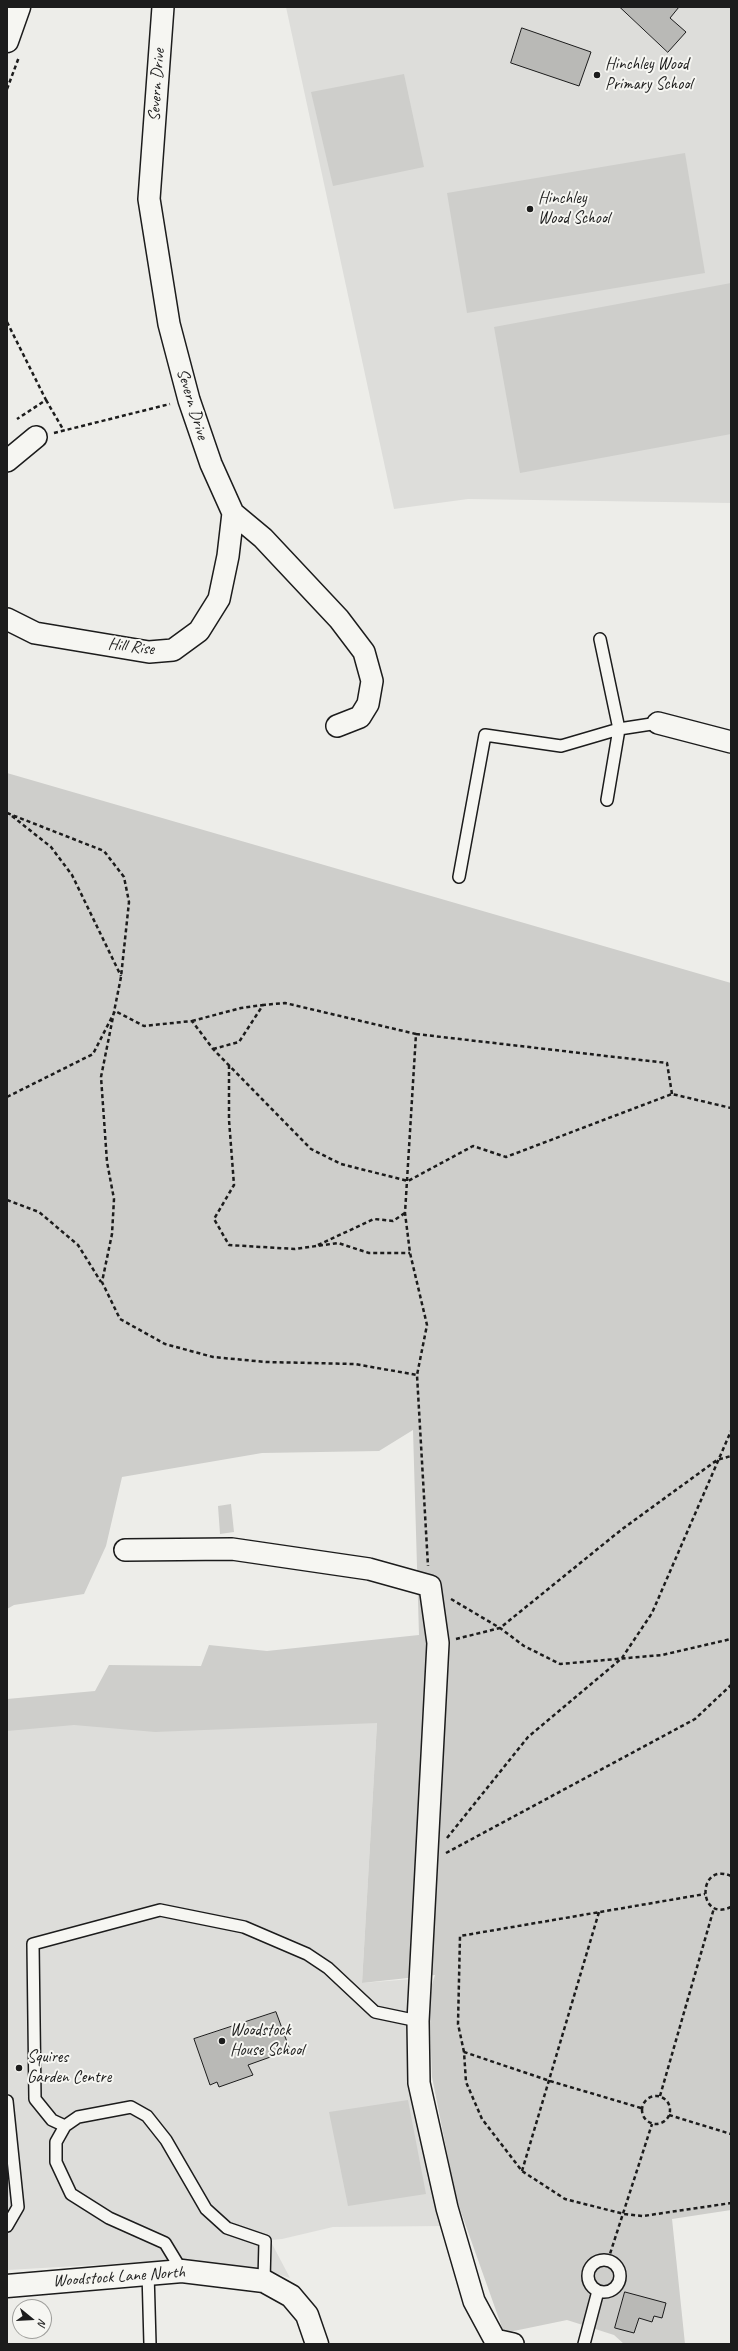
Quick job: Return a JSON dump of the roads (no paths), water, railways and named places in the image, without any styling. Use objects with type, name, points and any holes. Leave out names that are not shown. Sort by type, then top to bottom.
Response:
[{"type":"main road","points":[[8,38],[20,7]]},
{"type":"main road","name":"Woodstock Lane North","points":[[7,2286],[182,2270],[264,2282],[291,2296],[307,2315],[317,2344]]},
{"type":"street","name":"Severn Drive","points":[[163,7],[149,199],[169,324],[189,400],[211,464],[233,513],[263,538],[339,619],[364,652],[372,681],[368,704],[360,717],[337,726]]},
{"type":"street","points":[[7,461],[36,437]]},
{"type":"street","name":"Hill Rise","points":[[7,619],[34,633],[149,652],[173,650],[199,631],[219,599],[228,556],[233,513]]},
{"type":"street","points":[[658,723],[731,742]]},
{"type":"street","points":[[125,1550],[232,1549],[369,1569],[430,1586],[438,1643],[428,1862],[418,2021],[419,2083],[447,2208],[474,2300],[495,2340],[513,2344]]},
{"type":"lane","points":[[600,639],[619,729],[607,800]]},
{"type":"lane","points":[[459,877],[485,735],[561,746],[619,729],[658,723]]},
{"type":"lane","points":[[65,2126],[52,2120],[35,2099],[33,1944],[160,1910],[244,1926],[307,1954],[328,1968],[375,2012],[418,2021]]},
{"type":"lane","points":[[7,2101],[18,2207],[7,2226]]},
{"type":"lane","points":[[182,2270],[166,2243],[109,2218],[71,2194],[56,2162],[56,2142],[65,2126],[78,2117],[131,2107],[147,2116],[166,2140],[206,2209],[227,2228],[265,2242],[264,2282]]},
{"type":"lane","points":[[608,2260],[618,2267],[620,2278],[618,2284],[611,2291],[598,2291],[593,2288],[588,2280],[589,2269],[596,2262],[608,2260]]},
{"type":"lane","points":[[148,2272],[150,2344]]},
{"type":"lane","points":[[584,2344],[598,2291]]},
{"type":"place","name":"Hinchley Wood Primary School","points":[[597,75]]},
{"type":"place","name":"Hinchley Wood School","points":[[530,209]]},
{"type":"place","name":"Woodstock House School","points":[[222,2041]]},
{"type":"place","name":"Squires Garden Centre","points":[[19,2068]]}]
